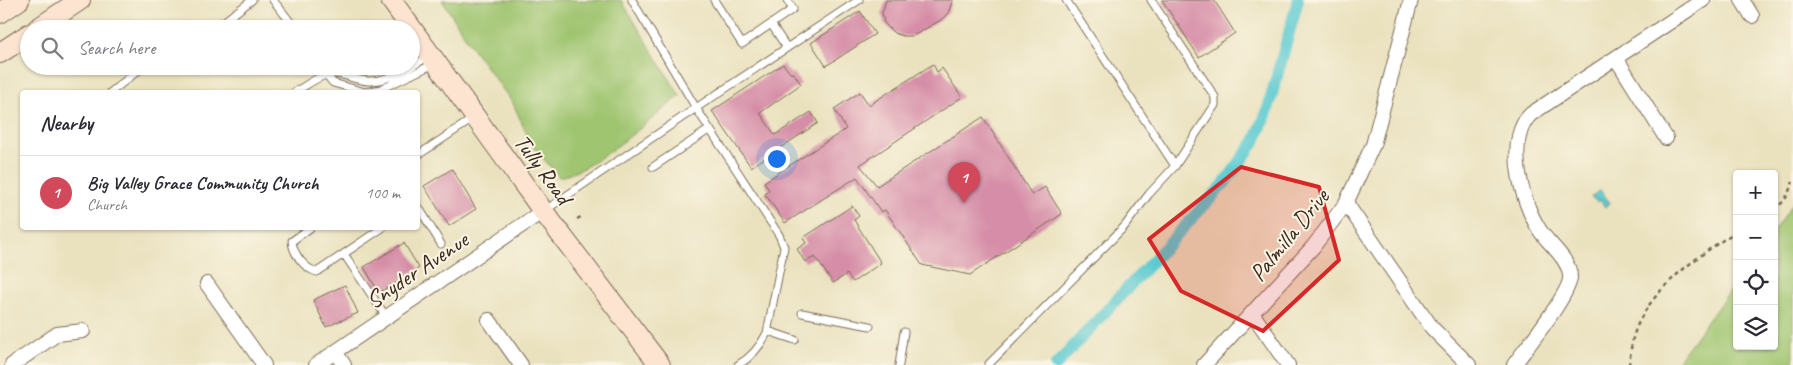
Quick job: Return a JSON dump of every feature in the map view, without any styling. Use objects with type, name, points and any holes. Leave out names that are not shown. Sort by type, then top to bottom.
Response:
[{"type":"main road","points":[[0,13],[19,0]]},
{"type":"main road","points":[[50,20],[80,0]]},
{"type":"main road","name":"Tully Road","points":[[391,0],[405,20]]},
{"type":"main road","points":[[0,53],[20,40]]},
{"type":"main road","name":"Tully Road","points":[[420,41],[474,118],[660,365]]},
{"type":"street","name":"Palmilla Drive","points":[[1204,365],[1313,248],[1346,203],[1373,145],[1411,0]]},
{"type":"street","points":[[1514,365],[1566,292],[1570,275],[1565,262],[1538,228],[1523,193],[1518,158],[1521,127],[1531,114],[1703,0]]},
{"type":"street","points":[[1742,0],[1752,16]]},
{"type":"street","points":[[1616,58],[1666,138]]},
{"type":"street","points":[[1346,203],[1432,328],[1469,365]]},
{"type":"street","name":"Snyder Avenue","points":[[316,365],[543,211]]},
{"type":"street","points":[[207,284],[264,365]]},
{"type":"street","points":[[1252,313],[1288,365]]},
{"type":"street","points":[[489,320],[521,365]]},
{"type":"street","points":[[12,365],[57,334],[83,331]]},
{"type":"street","points":[[335,352],[344,365]]},
{"type":"lane","points":[[226,20],[252,0]]},
{"type":"lane","points":[[273,0],[289,20]]},
{"type":"lane","points":[[632,0],[696,108],[779,235],[784,247],[768,331],[761,346],[749,358],[738,365]]},
{"type":"lane","points":[[714,0],[742,44],[793,9],[787,0]]},
{"type":"lane","points":[[543,211],[859,0]]},
{"type":"lane","points":[[1066,0],[1175,166]]},
{"type":"lane","points":[[988,365],[1124,227],[1149,194],[1175,166],[1216,105],[1215,97],[1151,0]]},
{"type":"lane","points":[[771,24],[787,48]]},
{"type":"lane","points":[[420,66],[433,59]]},
{"type":"lane","points":[[420,64],[433,59]]},
{"type":"lane","points":[[114,90],[133,75]]},
{"type":"lane","points":[[299,90],[325,75],[333,83],[358,90]]},
{"type":"lane","points":[[342,75],[369,81],[392,75]]},
{"type":"lane","points":[[376,90],[381,89],[405,75]]},
{"type":"lane","points":[[420,154],[474,118]]},
{"type":"lane","points":[[653,167],[710,130]]},
{"type":"lane","points":[[420,209],[440,244]]},
{"type":"lane","points":[[307,230],[292,241],[293,248],[309,270],[317,272],[379,230]]},
{"type":"lane","points":[[344,254],[387,318]]},
{"type":"lane","points":[[802,313],[870,326]]},
{"type":"lane","points":[[768,331],[795,340]]},
{"type":"lane","points":[[899,365],[904,332]]},
{"type":"path","points":[[1778,206],[1785,200],[1793,182]]},
{"type":"path","points":[[577,219],[582,216]]},
{"type":"path","points":[[1629,365],[1634,337],[1643,317],[1663,290],[1682,268],[1733,234]]},
{"type":"highlighted area","points":[[1241,167],[1319,187],[1339,260],[1263,331],[1181,291],[1149,239]]},
{"type":"green space","points":[[442,0],[621,0],[680,96],[605,155],[573,173],[559,177],[531,144],[513,103],[475,52]]},
{"type":"green space","points":[[1793,204],[1793,365],[1675,365],[1733,286],[1733,350],[1778,350],[1778,225]]},
{"type":"water","points":[[1600,190],[1610,203],[1605,207],[1600,200],[1598,202],[1591,197]]},
{"type":"building","points":[[886,0],[953,0],[948,13],[941,20],[913,36],[903,36],[894,33],[884,23],[882,13]]},
{"type":"building","points":[[1162,0],[1214,0],[1235,33],[1199,57]]},
{"type":"building","points":[[860,11],[875,34],[826,66],[811,43]]},
{"type":"building","points":[[783,64],[791,74],[793,72],[801,84],[760,113],[775,135],[811,112],[818,123],[751,167],[712,111]]},
{"type":"building","points":[[933,64],[937,72],[942,68],[962,97],[860,165],[877,186],[983,117],[1032,195],[1045,187],[1062,214],[970,275],[922,265],[885,210],[881,212],[857,177],[785,223],[765,194],[769,190],[764,182],[846,129],[834,109],[860,92],[869,105]]},
{"type":"building","points":[[452,169],[476,209],[449,226],[424,186]]},
{"type":"building","points":[[852,206],[859,216],[854,220],[881,263],[853,282],[847,274],[833,283],[815,257],[805,262],[797,249],[806,243],[803,238]]},
{"type":"building","points":[[404,243],[419,268],[379,293],[364,267]]},
{"type":"building","points":[[345,285],[358,313],[326,327],[313,300]]},
{"type":"waterway","points":[[1056,365],[1224,184],[1255,141],[1267,112],[1298,0]]},
{"type":"place","name":"Big Valley Grace Community Church","points":[[964,203]]}]
